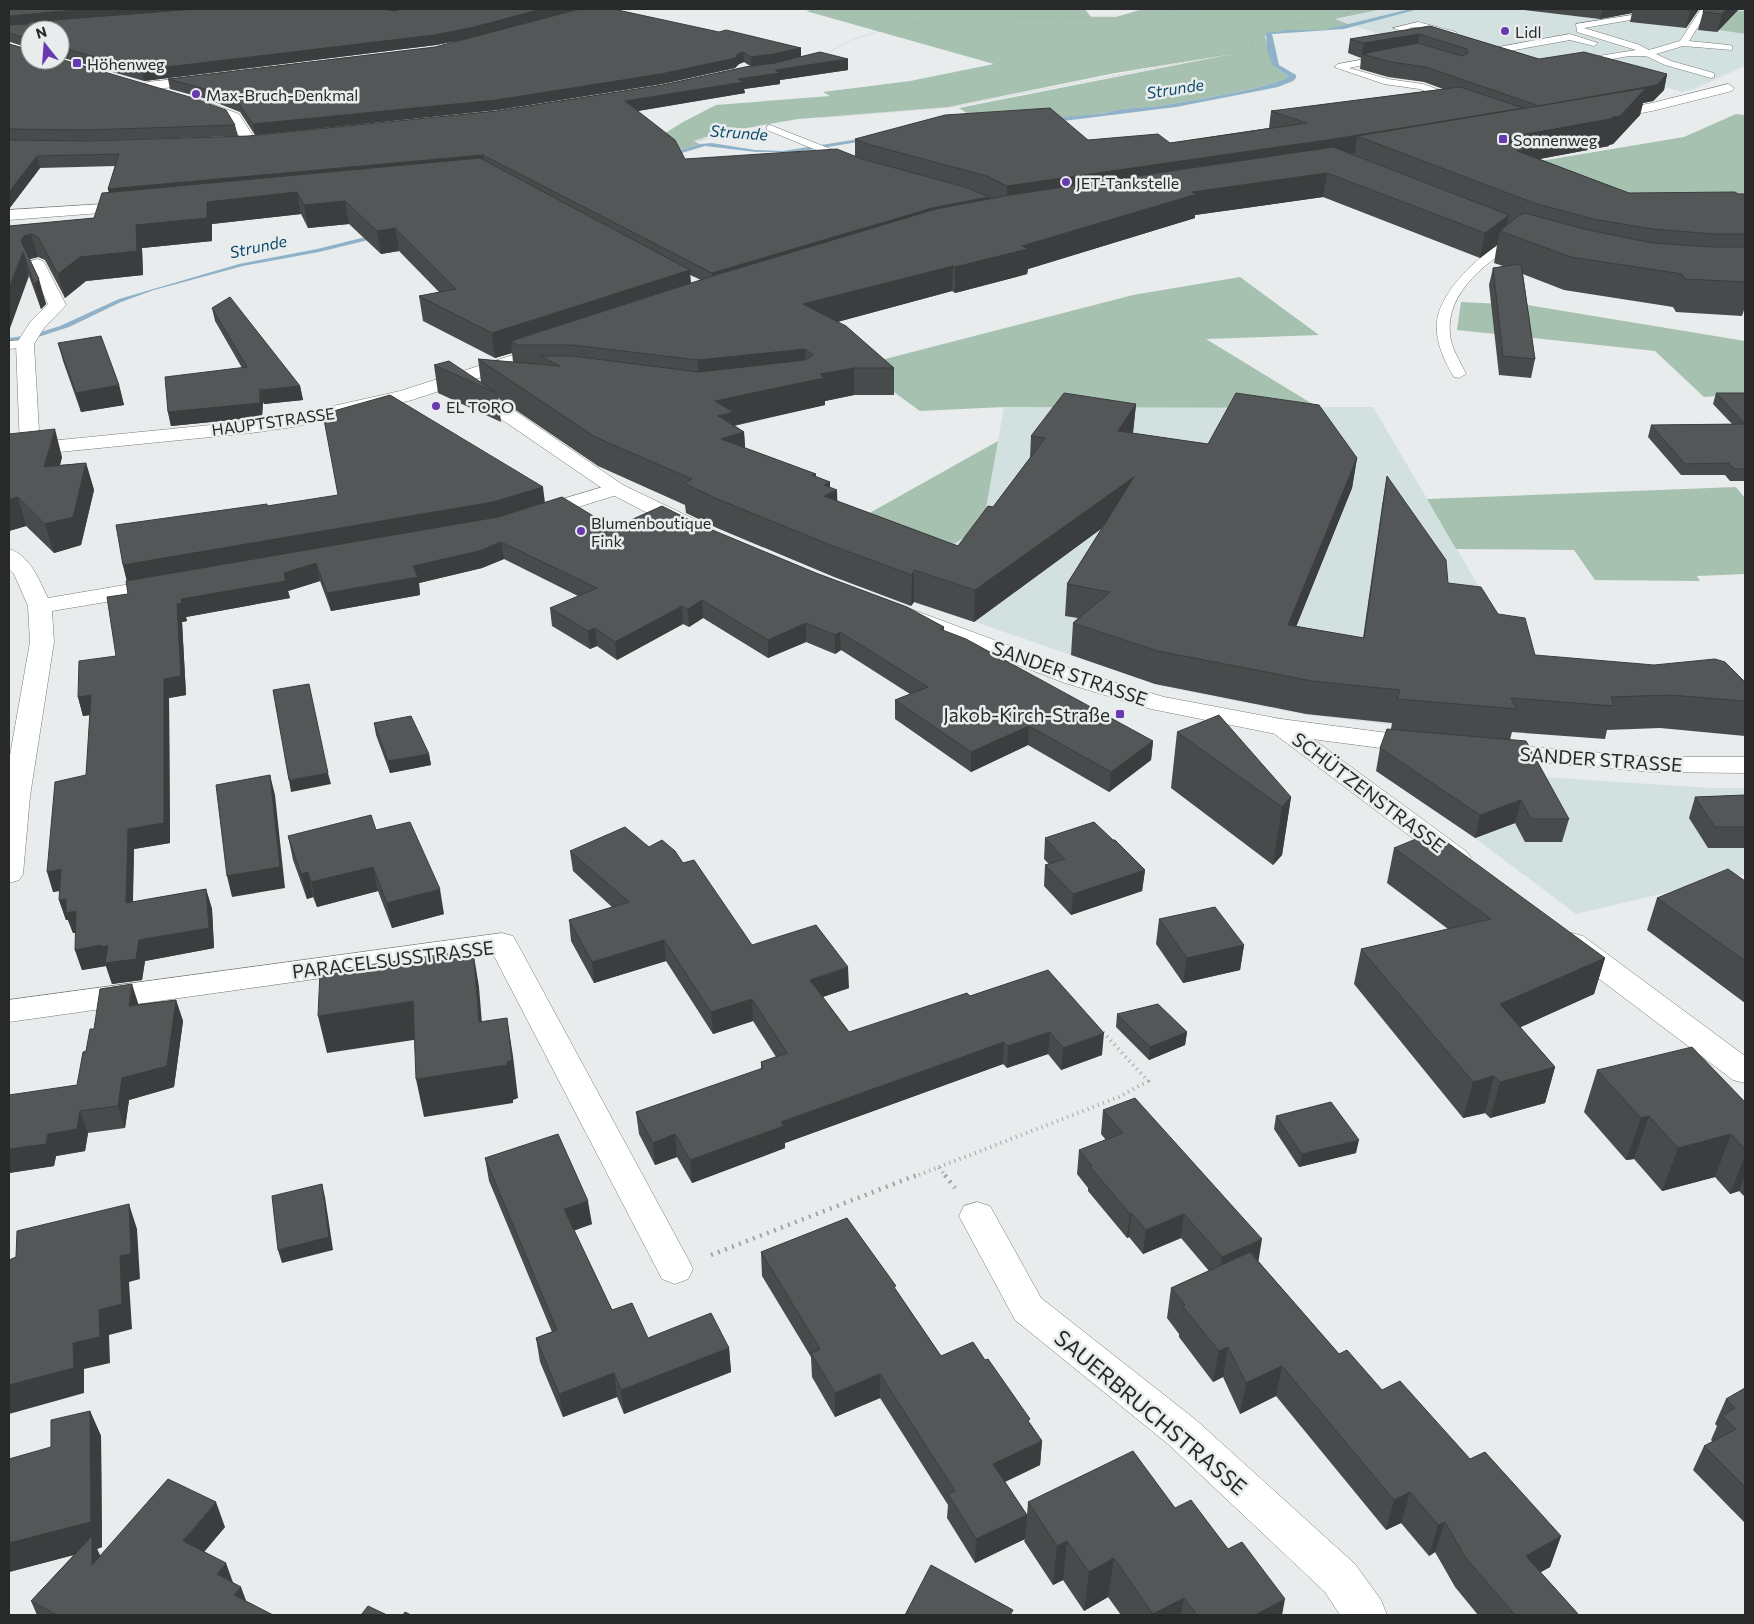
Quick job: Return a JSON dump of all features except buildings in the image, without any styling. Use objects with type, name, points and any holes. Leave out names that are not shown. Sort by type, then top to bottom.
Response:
[{"type":"street","points":[[1587,119],[1734,89],[1706,81],[1705,78],[1716,74]]},
{"type":"street","points":[[215,78],[143,85],[179,96],[234,117],[255,142],[231,143]]},
{"type":"street","points":[[9,215],[151,205]]},
{"type":"street","points":[[1504,231],[1538,243]]},
{"type":"street","points":[[30,449],[17,344],[57,305],[37,264]]},
{"type":"street","name":"HAUPTSTRASSE","points":[[9,451],[293,421],[405,396],[566,343]]},
{"type":"street","points":[[460,379],[616,489],[708,535]]},
{"type":"street","points":[[518,520],[616,489]]},
{"type":"street","points":[[9,556],[24,572],[40,606],[42,642],[16,760],[16,796],[9,874]]},
{"type":"street","points":[[40,606],[187,582]]},
{"type":"street","name":"SANDER STRASSE","points":[[890,608],[1074,678],[1160,704],[1281,727],[1402,744],[1440,747]]},
{"type":"street","name":"SCHÜTZENSTRASSE","points":[[1281,727],[1474,871]]},
{"type":"street","name":"SANDER STRASSE","points":[[1469,750],[1657,764],[1745,765]]},
{"type":"street","points":[[1552,928],[1745,1072]]},
{"type":"street","name":"PARACELSUSSTRASSE","points":[[9,1011],[502,943],[675,1269]]},
{"type":"street","name":"SAUERBRUCHSTRASSE","points":[[976,1216],[1028,1309],[1182,1432],[1340,1578],[1365,1615]]},
{"type":"lane","points":[[1682,9],[1579,26],[1580,30],[1634,46],[1668,63],[1716,74]]},
{"type":"lane","points":[[1683,43],[1705,9]]},
{"type":"lane","points":[[1444,42],[1397,28],[1418,24],[1462,36]]},
{"type":"lane","points":[[1482,53],[1570,37],[1629,53]]},
{"type":"lane","points":[[1569,64],[1629,53],[1649,53],[1683,43],[1729,48]]},
{"type":"lane","points":[[1488,44],[1505,49]]},
{"type":"lane","points":[[1472,50],[1500,58]]},
{"type":"lane","points":[[1396,56],[1338,66],[1387,82],[1420,86],[1466,101],[1440,103]]},
{"type":"lane","points":[[770,128],[856,162]]},
{"type":"lane","points":[[1459,374],[1443,333],[1445,319],[1452,299],[1459,285],[1468,276],[1507,244],[1521,238]]},
{"type":"lane","points":[[460,379],[511,377]]},
{"type":"path","points":[[1129,16],[1152,9]]},
{"type":"path","points":[[821,58],[823,54],[868,32],[951,19],[1129,16],[1185,9]]},
{"type":"path","points":[[1156,67],[1152,61],[1166,48],[1164,44],[1152,38],[1151,34],[1196,9]]},
{"type":"path","points":[[813,119],[952,107],[1253,49],[1252,36],[1258,32],[1366,9]]},
{"type":"path","points":[[675,148],[722,134],[748,130]]},
{"type":"path","points":[[675,1269],[1119,1097],[1148,1081],[1101,1030]]},
{"type":"path","points":[[939,1167],[976,1216]]},
{"type":"shaded area","points":[[1383,9],[1410,9],[1350,25],[1334,20]]},
{"type":"shaded area","points":[[1419,9],[1745,9],[1745,66],[1694,89],[1682,92],[1602,69],[1537,82],[1354,26]]},
{"type":"shaded area","points":[[1004,407],[1373,407],[1517,651],[1539,734],[1421,728],[1307,715],[1157,685],[884,590],[983,525]]},
{"type":"shaded area","points":[[1376,771],[1527,776],[1710,788],[1745,788],[1745,874],[1576,914],[1475,838]]},
{"type":"green space","points":[[817,9],[1085,9],[1091,17],[1116,17],[1143,9],[1383,9],[1335,19],[1350,25],[1326,30],[1286,30],[1265,36],[1272,65],[1288,76],[1268,85],[1249,90],[1159,106],[1036,121],[984,124],[959,108],[1232,54],[1115,73],[948,107],[798,119],[724,132],[693,141],[700,144],[660,156],[614,165],[683,122],[716,105],[830,96],[823,92],[910,81],[994,64],[806,11]]},
{"type":"green space","points":[[1730,11],[1745,11],[1745,34],[1707,28]]},
{"type":"green space","points":[[1736,114],[1745,115],[1745,209],[1616,207],[1511,166],[1684,137]]},
{"type":"green space","points":[[1240,277],[1319,335],[1206,339],[1319,408],[1004,407],[920,411],[858,366],[1133,295]]},
{"type":"green space","points":[[1461,302],[1527,305],[1745,341],[1745,394],[1704,397],[1655,351],[1457,330]]},
{"type":"green space","points":[[998,441],[983,525],[954,544],[866,515]]},
{"type":"green space","points":[[1736,487],[1745,498],[1745,574],[1697,576],[1700,581],[1595,580],[1574,550],[1456,549],[1427,499]]},
{"type":"water","points":[[1410,9],[1419,9],[1344,29],[1272,34],[1279,65],[1296,75],[1293,81],[1278,87],[1176,107],[1039,124],[895,136],[797,152],[756,152],[705,146],[665,158],[660,156],[700,144],[712,143],[755,150],[783,151],[878,136],[1106,113],[1132,108],[1159,106],[1249,90],[1268,85],[1288,76],[1272,65],[1267,50],[1266,33],[1286,30],[1324,30]]},
{"type":"water","points":[[390,231],[393,234],[319,252],[243,266],[154,290],[121,302],[69,327],[32,339],[9,341],[9,338],[31,335],[60,326],[119,299],[239,264],[317,249]]},
{"type":"place","name":"Lidl","points":[[1505,31]]},
{"type":"place","name":"Höhenweg","points":[[77,63]]},
{"type":"place","name":"Max-Bruch-Denkmal","points":[[196,94]]},
{"type":"place","name":"Sonnenweg","points":[[1503,139]]},
{"type":"place","name":"JET-Tankstelle","points":[[1066,182]]},
{"type":"place","name":"EL TORO","points":[[436,406]]},
{"type":"place","name":"Blumenboutique Fink","points":[[581,531]]},
{"type":"place","name":"Jakob-Kirch-Straße","points":[[1120,714]]},
{"type":"water label","name":"Strunde","points":[[1175,88]]},
{"type":"water label","name":"Strunde","points":[[739,132]]},
{"type":"water label","name":"Strunde","points":[[258,246]]}]
